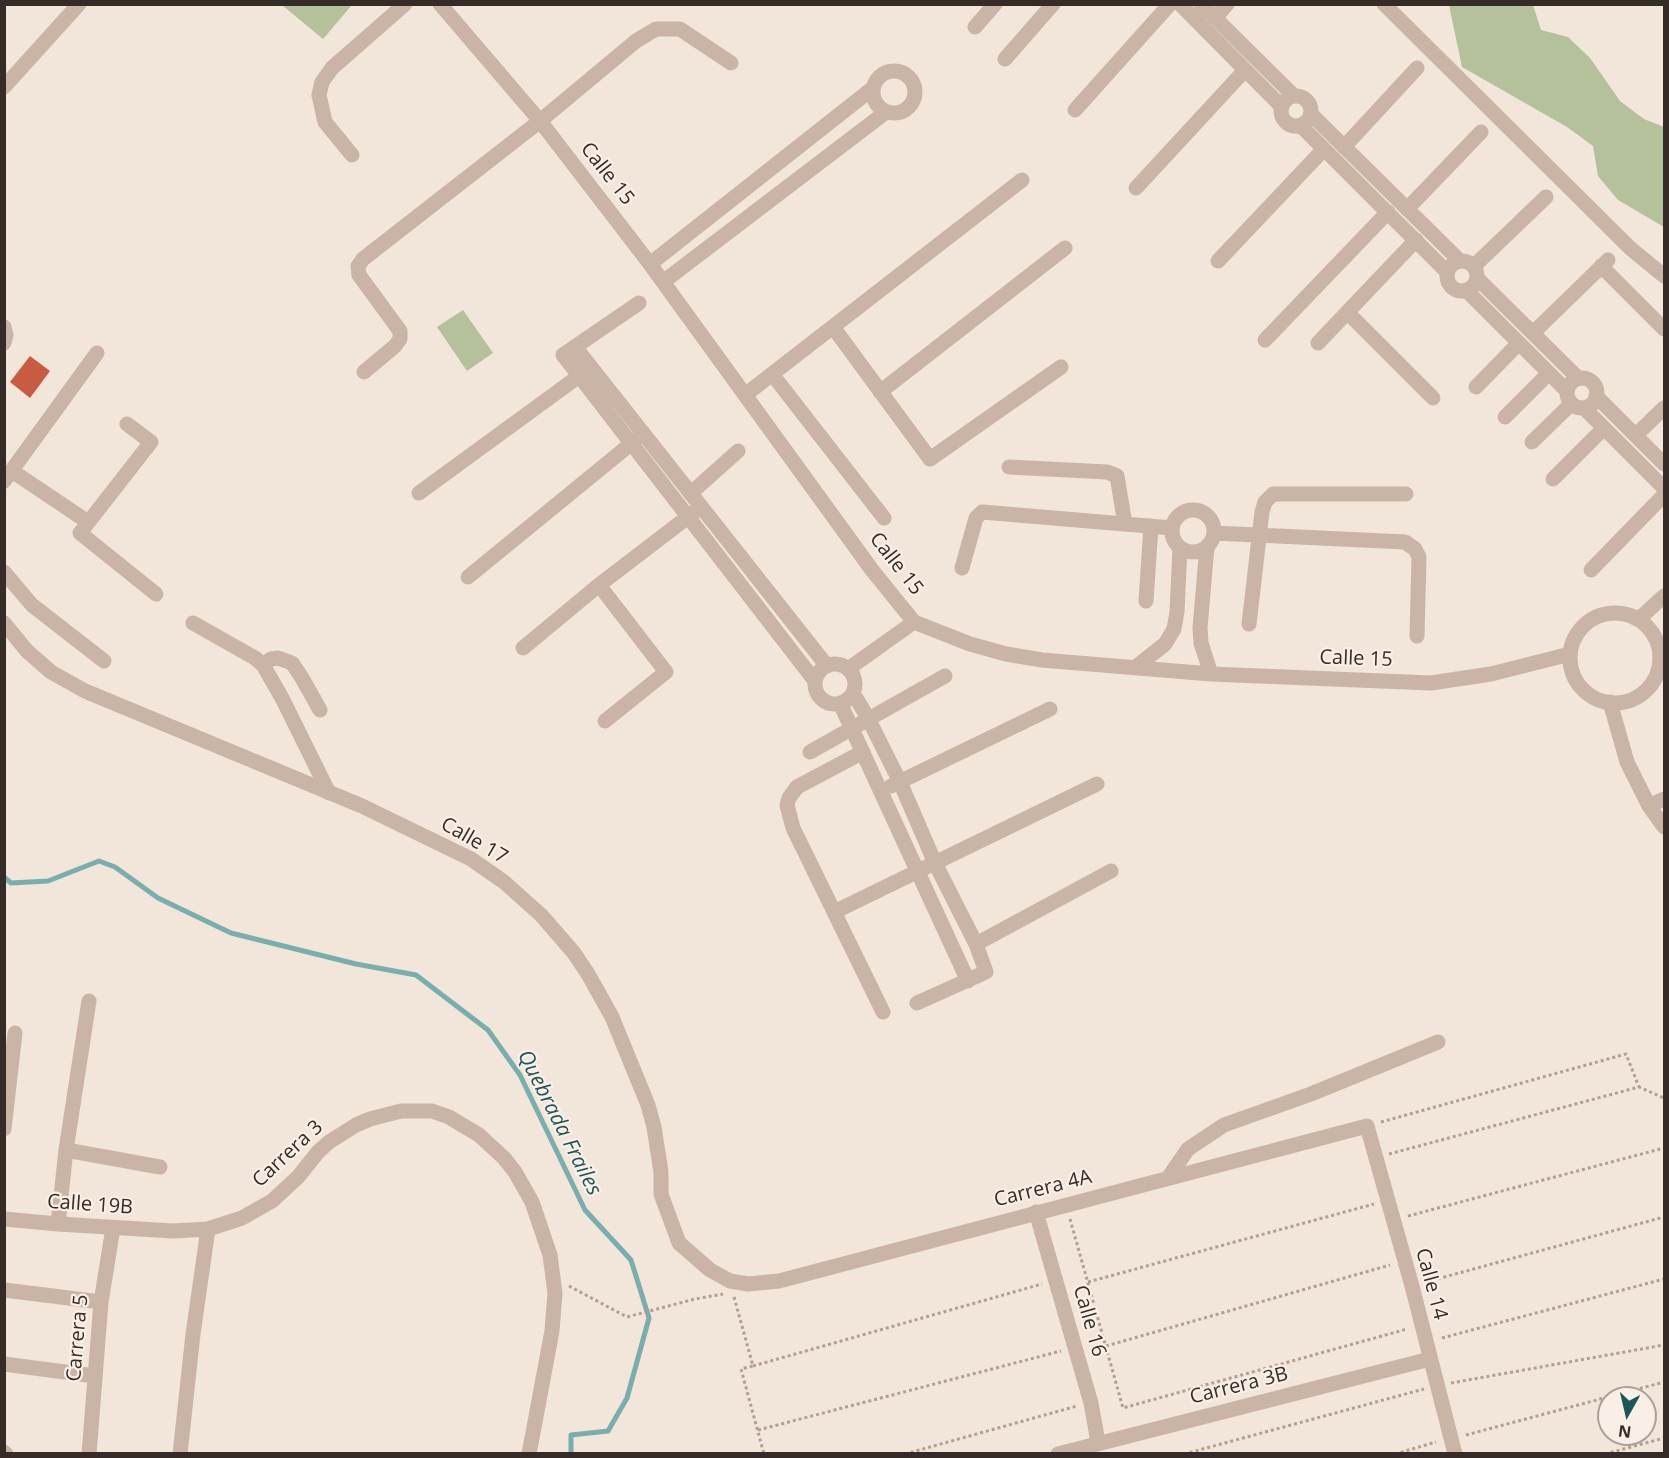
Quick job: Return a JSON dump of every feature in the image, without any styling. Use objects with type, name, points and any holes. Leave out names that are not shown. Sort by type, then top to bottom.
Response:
[{"type":"street","points":[[4,87],[79,4]]},
{"type":"street","points":[[352,155],[325,123],[319,95],[322,82],[332,68],[405,4]]},
{"type":"street","name":"Calle 15","points":[[440,4],[540,121],[650,264],[872,570],[914,622],[970,644],[1006,654],[1042,660],[1211,674],[1431,683],[1491,674],[1570,654]]},
{"type":"street","points":[[975,27],[995,4]]},
{"type":"street","points":[[1005,59],[1053,4]]},
{"type":"street","points":[[1075,110],[1170,4]]},
{"type":"street","points":[[1180,4],[1245,70],[1288,101]]},
{"type":"street","points":[[1201,4],[1288,101]]},
{"type":"street","points":[[1215,18],[1227,4]]},
{"type":"street","points":[[1384,4],[1630,248],[1665,276]]},
{"type":"street","points":[[364,372],[395,345],[400,339],[400,331],[359,275],[358,266],[363,259],[540,121],[636,41],[656,29],[680,29],[731,63]]},
{"type":"street","points":[[1344,147],[1417,68]]},
{"type":"street","points":[[896,70],[906,74],[913,81],[916,91],[914,102],[906,110],[897,113],[886,112],[873,98],[873,88],[877,78],[885,72],[896,70]]},
{"type":"street","points":[[1136,188],[1245,70]]},
{"type":"street","points":[[650,264],[873,88]]},
{"type":"street","points":[[1299,96],[1307,101],[1312,109],[1306,120],[1292,126],[1284,120],[1281,111],[1288,101],[1299,96]]},
{"type":"street","points":[[663,282],[886,112]]},
{"type":"street","points":[[1306,120],[1344,147],[1470,268],[1578,378],[1592,383],[1597,391],[1592,404],[1574,401]]},
{"type":"street","points":[[1306,120],[1324,149],[1447,272],[1449,285],[1457,290],[1466,290],[1473,286],[1470,268]]},
{"type":"street","points":[[1407,209],[1481,132]]},
{"type":"street","points":[[1218,261],[1324,149]]},
{"type":"street","points":[[745,395],[1022,180]]},
{"type":"street","points":[[1470,268],[1546,197]]},
{"type":"street","points":[[1265,340],[1388,212]]},
{"type":"street","points":[[1318,344],[1416,240]]},
{"type":"street","points":[[880,392],[1065,248]]},
{"type":"street","points":[[1533,333],[1605,263],[1665,329]]},
{"type":"street","points":[[1447,272],[1452,264],[1470,268]]},
{"type":"street","points":[[1466,290],[1574,401],[1665,488]]},
{"type":"street","points":[[639,303],[569,351],[637,438],[689,517],[815,681],[821,698],[833,704],[847,700],[853,693],[855,681],[848,669],[835,664],[821,669],[815,681]]},
{"type":"street","points":[[1347,312],[1433,398]]},
{"type":"street","points":[[4,327],[6,335],[4,343]]},
{"type":"street","points":[[833,327],[930,459],[1061,367]]},
{"type":"street","points":[[1476,387],[1519,343]]},
{"type":"street","points":[[88,522],[8,476],[97,353]]},
{"type":"street","points":[[419,493],[585,372]]},
{"type":"street","points":[[1505,417],[1549,373]]},
{"type":"street","points":[[772,374],[884,518]]},
{"type":"street","points":[[1574,401],[1571,383],[1578,378]]},
{"type":"street","points":[[1596,396],[1665,464]]},
{"type":"street","points":[[1532,442],[1574,401]]},
{"type":"street","points":[[1636,435],[1665,408]]},
{"type":"street","points":[[127,424],[151,442],[80,533],[156,594]]},
{"type":"street","points":[[1553,479],[1604,428]]},
{"type":"street","points":[[637,438],[691,494],[828,666]]},
{"type":"street","points":[[468,577],[637,438]]},
{"type":"street","points":[[691,494],[738,451]]},
{"type":"street","points":[[1009,467],[1107,472],[1117,476],[1125,524]]},
{"type":"street","points":[[1250,624],[1265,502],[1273,494],[1406,494]]},
{"type":"street","points":[[1592,570],[1665,495]]},
{"type":"street","points":[[523,648],[599,585],[701,507]]},
{"type":"street","points":[[1136,668],[1165,644],[1174,629],[1180,548],[1172,536],[1172,528],[1178,516],[1192,510],[1205,514],[1210,519],[1211,540],[1200,628],[1201,643],[1211,674]]},
{"type":"street","points":[[962,568],[976,518],[982,512],[1172,528]]},
{"type":"street","points":[[1146,601],[1151,526]]},
{"type":"street","points":[[1180,548],[1194,552],[1211,540],[1260,536],[1405,542],[1415,549],[1419,557],[1417,636]]},
{"type":"street","points":[[4,572],[32,604],[104,661]]},
{"type":"street","points":[[599,585],[666,672],[604,721]]},
{"type":"street","points":[[1639,619],[1665,596]]},
{"type":"street","points":[[1620,613],[1639,619],[1650,628],[1657,639],[1660,652],[1660,666],[1652,684],[1636,698],[1624,702],[1596,699],[1576,681],[1571,668],[1570,654],[1573,642],[1589,621],[1600,615],[1620,613]]},
{"type":"street","points":[[848,669],[914,622]]},
{"type":"street","name":"Calle 17","points":[[4,623],[27,651],[51,672],[85,691],[362,806],[471,859],[504,882],[541,915],[574,953],[612,1017],[648,1105],[656,1138],[662,1194],[679,1243],[710,1269],[730,1281]]},
{"type":"street","points":[[193,623],[255,657],[263,666],[282,698],[329,793]]},
{"type":"street","points":[[263,666],[271,659],[278,658],[292,663],[320,710]]},
{"type":"street","points":[[810,752],[945,676]]},
{"type":"street","points":[[853,693],[900,782],[935,862],[976,944],[986,972],[917,1003]]},
{"type":"street","points":[[1610,702],[1627,762],[1649,806],[1665,827]]},
{"type":"street","points":[[840,703],[968,981]]},
{"type":"street","points":[[880,792],[1050,709]]},
{"type":"street","points":[[863,752],[797,787],[787,805],[793,828],[883,1012]]},
{"type":"street","points":[[834,912],[1097,784]]},
{"type":"street","points":[[1649,806],[1665,799]]},
{"type":"street","points":[[976,944],[1111,872]]},
{"type":"street","points":[[58,1224],[66,1150],[89,1001]]},
{"type":"street","points":[[4,1129],[15,1033]]},
{"type":"street","points":[[1168,1178],[1188,1149],[1224,1125],[1311,1094],[1438,1042]]},
{"type":"street","name":"Carrera 3","points":[[173,1231],[208,1229],[242,1218],[273,1201],[324,1147],[356,1125],[386,1114],[417,1110],[432,1111],[456,1121],[479,1135],[515,1172],[532,1202],[545,1236],[554,1278],[552,1331],[529,1454]]},
{"type":"street","name":"Carrera 4A","points":[[730,1281],[748,1284],[779,1281],[1367,1126]]},
{"type":"street","name":"Calle 14","points":[[1367,1126],[1403,1261],[1412,1286],[1453,1446]]},
{"type":"street","points":[[66,1150],[160,1167]]},
{"type":"street","name":"Calle 16","points":[[1036,1212],[1091,1403],[1090,1447]]},
{"type":"street","name":"Calle 19B","points":[[4,1219],[173,1231]]},
{"type":"street","name":"Carrera 5","points":[[89,1454],[101,1302],[113,1228]]},
{"type":"street","points":[[180,1454],[208,1229]]},
{"type":"street","points":[[4,1290],[101,1302]]},
{"type":"street","name":"Carrera 3B","points":[[1058,1454],[1430,1359]]},
{"type":"street","points":[[4,1364],[95,1376]]},
{"type":"path","points":[[1367,1126],[1626,1054],[1639,1087]]},
{"type":"path","points":[[1376,1158],[1639,1087],[1665,1098]]},
{"type":"path","points":[[1392,1221],[1665,1148]]},
{"type":"path","points":[[1088,1282],[1387,1200]]},
{"type":"path","points":[[1066,1205],[1124,1408],[1421,1325]]},
{"type":"path","points":[[1412,1286],[1665,1217]]},
{"type":"path","points":[[1106,1346],[1403,1261]]},
{"type":"path","points":[[554,1278],[627,1317],[695,1299],[733,1292],[753,1366]]},
{"type":"path","points":[[1426,1342],[1665,1279]]},
{"type":"path","points":[[764,1454],[741,1369],[1055,1280]]},
{"type":"path","points":[[1184,1454],[1438,1385],[1665,1345]]},
{"type":"path","points":[[758,1430],[1075,1347]]},
{"type":"path","points":[[1395,1454],[1453,1446],[1665,1382]]},
{"type":"path","points":[[905,1454],[923,1451],[1091,1403]]},
{"type":"path","points":[[1605,1454],[1665,1438]]},
{"type":"green space","points":[[352,4],[323,39],[282,5]]},
{"type":"green space","points":[[1449,5],[1533,5],[1541,30],[1568,37],[1590,58],[1620,101],[1644,119],[1664,127],[1664,227],[1618,200],[1598,176],[1593,146],[1567,127],[1462,67]]},
{"type":"green space","points":[[463,310],[493,353],[467,371],[437,327]]},
{"type":"building","points":[[30,356],[50,371],[30,398],[10,382]]},
{"type":"waterway","name":"Quebrada Frailes","points":[[4,877],[11,883],[48,881],[99,861],[115,867],[158,898],[231,933],[356,964],[416,975],[488,1030],[520,1075],[585,1210],[631,1260],[649,1318],[627,1398],[608,1431],[571,1435],[571,1454]]}]
